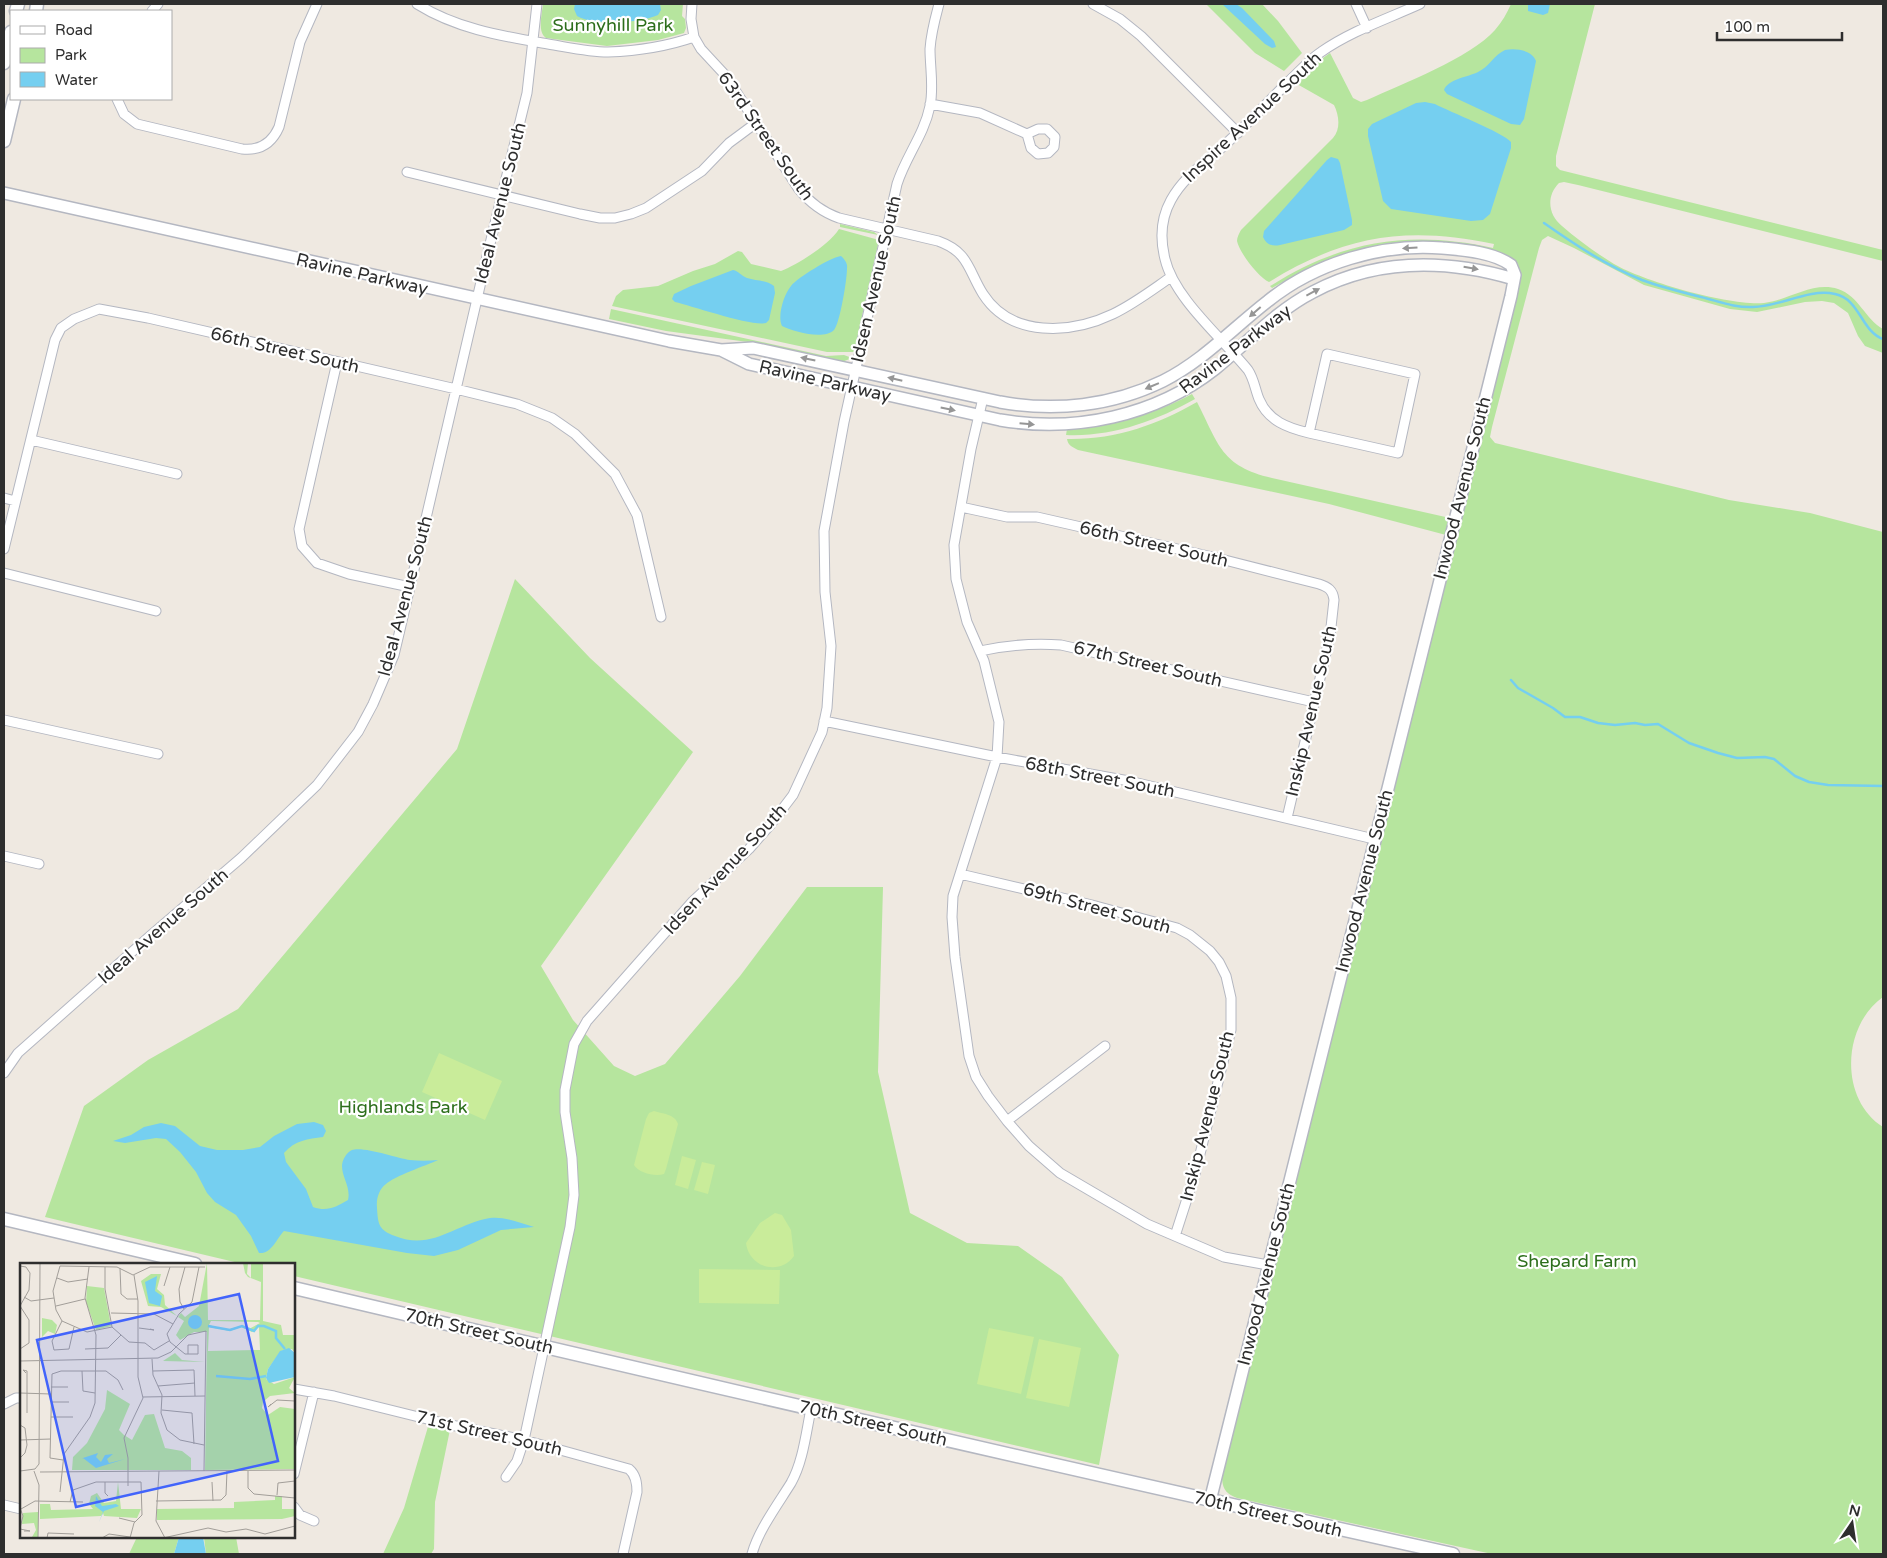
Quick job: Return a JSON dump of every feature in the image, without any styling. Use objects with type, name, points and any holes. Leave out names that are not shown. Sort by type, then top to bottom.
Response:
[{"type":"main road","points":[[4,63],[10,36]]},
{"type":"main road","points":[[4,141],[14,100]]},
{"type":"main road","points":[[4,1219],[191,1263]]},
{"type":"main road","name":"70th Street South","points":[[295,1288],[1413,1550],[1453,1554]]},
{"type":"street","points":[[117,100],[125,116],[141,126],[242,149],[261,147],[272,138],[279,127],[300,42],[317,4]]},
{"type":"street","points":[[417,4],[442,18],[467,28],[509,38],[607,52],[653,47],[694,37],[690,19],[692,4]]},
{"type":"street","name":"Ideal Avenue South","points":[[4,1073],[18,1053],[241,858],[317,786],[358,732],[373,704],[394,655],[528,88],[537,4]]},
{"type":"street","name":"Idsen Avenue South","points":[[506,1477],[517,1461],[524,1440],[570,1227],[574,1195],[572,1158],[565,1112],[565,1090],[574,1044],[587,1021],[693,901],[749,849],[771,824],[793,795],[822,732],[827,708],[831,646],[824,592],[824,532],[830,491],[899,178],[922,132],[930,104],[932,85],[931,40],[939,4]]},
{"type":"street","points":[[1093,4],[1120,19],[1137,32],[1238,132]]},
{"type":"street","points":[[1356,4],[1367,28]]},
{"type":"street","name":"Inspire Avenue South","points":[[1309,433],[1327,354],[1415,374],[1398,453],[1309,433],[1286,427],[1268,414],[1261,403],[1250,374],[1184,296],[1171,277],[1165,259],[1162,239],[1163,224],[1169,204],[1187,177],[1238,132],[1315,56],[1337,42],[1420,4]]},
{"type":"street","name":"63rd Street South","points":[[694,37],[703,51],[726,76],[798,188],[816,206],[839,218],[938,241],[951,247],[969,264],[980,289],[992,306],[1012,320],[1033,328],[1068,327],[1098,320],[1127,306],[1171,277]]},
{"type":"street","points":[[930,104],[980,113],[1027,134]]},
{"type":"street","points":[[407,172],[595,217],[616,218],[651,205],[698,174],[731,141],[756,123]]},
{"type":"street","name":"Ravine Parkway","points":[[4,193],[669,341],[721,350],[754,348],[1010,404],[1045,407],[1111,400],[1137,392],[1168,378],[1196,361],[1285,288],[1325,268],[1362,255],[1397,249],[1433,247],[1475,252],[1493,257],[1509,263],[1514,270],[1514,279],[1465,267],[1432,265],[1398,265],[1362,272],[1335,282],[1303,298],[1268,323],[1204,377],[1179,392],[1153,405],[1110,418],[1086,422],[1047,425],[1011,422],[750,364],[721,350]]},
{"type":"street","name":"Inwood Avenue South","points":[[1210,1501],[1514,279]]},
{"type":"street","name":"66th Street South","points":[[4,549],[55,340],[61,328],[98,309],[148,318],[456,389],[517,404],[552,418],[575,434],[615,474],[637,515],[661,617]]},
{"type":"street","points":[[337,362],[299,529],[300,541],[317,563],[349,574],[410,587]]},
{"type":"street","points":[[983,398],[954,545],[956,579],[968,622],[984,661],[998,722],[999,738],[998,757],[953,896],[952,917],[955,958],[969,1056],[976,1077],[1007,1121],[1029,1146],[1060,1173],[1147,1224],[1224,1257],[1268,1265]]},
{"type":"street","points":[[31,440],[177,474]]},
{"type":"street","points":[[4,498],[15,501]]},
{"type":"street","name":"66th Street South","points":[[961,507],[1007,517],[1037,517],[1217,558],[1319,584],[1330,588],[1334,595],[1334,604]]},
{"type":"street","points":[[4,573],[156,611]]},
{"type":"street","name":"Inskip Avenue South","points":[[1287,818],[1330,636],[1334,604]]},
{"type":"street","name":"67th Street South","points":[[980,651],[1004,646],[1037,643],[1061,645],[1314,702]]},
{"type":"street","points":[[4,720],[158,754]]},
{"type":"street","name":"68th Street South","points":[[824,720],[998,757],[1129,781],[1374,839]]},
{"type":"street","points":[[4,856],[39,864]]},
{"type":"street","name":"69th Street South","points":[[960,874],[1092,905],[1177,928],[1190,935],[1210,951],[1222,966]]},
{"type":"street","name":"Inskip Avenue South","points":[[1175,1236],[1195,1174],[1231,1030],[1230,998],[1222,966]]},
{"type":"street","points":[[1007,1121],[1106,1046]]},
{"type":"street","name":"71st Street South","points":[[295,1389],[524,1440],[629,1468],[637,1482],[637,1492],[623,1554]]},
{"type":"street","points":[[295,1470],[314,1392]]},
{"type":"street","points":[[4,1404],[20,1398]]},
{"type":"street","points":[[752,1554],[780,1499],[792,1482],[800,1458],[811,1409]]},
{"type":"street","points":[[4,1505],[20,1509]]},
{"type":"street","points":[[295,1508],[300,1515],[314,1521]]},
{"type":"green space","name":"Sunnyhill Park","points":[[543,4],[683,4],[682,16],[685,19],[686,28],[684,33],[658,40],[607,46],[546,38],[541,27]]},
{"type":"green space","points":[[1206,4],[1262,4],[1278,21],[1302,53],[1284,71],[1255,53]]},
{"type":"green space","name":"Shepard Farm","points":[[1511,4],[1595,4],[1556,156],[1556,166],[1560,170],[1883,250],[1883,261],[1578,185],[1564,182],[1559,183],[1552,194],[1550,205],[1557,222],[1614,264],[1666,285],[1731,301],[1764,303],[1819,287],[1838,289],[1857,302],[1871,320],[1883,329],[1883,353],[1865,346],[1858,336],[1848,313],[1834,303],[1822,301],[1805,302],[1757,312],[1730,309],[1644,285],[1548,236],[1542,240],[1539,248],[1490,437],[1495,443],[1729,500],[1810,513],[1883,532],[1883,997],[1869,1010],[1860,1026],[1853,1043],[1851,1062],[1853,1081],[1859,1099],[1869,1115],[1883,1127],[1883,1554],[1492,1554],[1237,1498],[1229,1494],[1223,1486],[1222,1474],[1520,274],[1518,264],[1512,258],[1470,247],[1327,261],[1299,273],[1272,288],[1270,286],[1325,258],[1379,243],[1406,240],[1434,240],[1493,248],[1494,244],[1433,236],[1377,239],[1324,254],[1297,266],[1269,282],[1245,258],[1237,238],[1241,230],[1336,134],[1338,122],[1334,105],[1296,82],[1316,63],[1330,53],[1353,98],[1361,102],[1435,70],[1469,50],[1495,30]]},
{"type":"green space","points":[[840,224],[874,232],[878,235],[840,227]]},
{"type":"green space","points":[[839,229],[879,240],[854,352],[827,352],[612,306],[616,296],[623,290],[658,286],[715,264],[738,251],[742,252],[751,264],[781,271],[813,253],[835,235]]},
{"type":"green space","points":[[611,309],[826,356],[844,355],[852,358],[842,362],[763,344],[666,331],[609,319]]},
{"type":"green space","points":[[1192,394],[1195,399],[1149,421],[1100,433],[1066,435],[1067,429],[1131,418],[1162,408]]},
{"type":"green space","points":[[1197,402],[1217,442],[1232,460],[1242,467],[1272,478],[1450,518],[1446,535],[1329,504],[1078,450],[1068,443],[1067,439],[1102,437],[1151,424]]},
{"type":"green space","name":"Highlands Park","points":[[515,579],[590,658],[693,752],[541,966],[573,1020],[614,1066],[635,1076],[665,1064],[740,976],[807,887],[883,887],[878,1072],[910,1213],[967,1243],[1018,1246],[1062,1277],[1119,1355],[1099,1465],[295,1276],[295,1263],[239,1263],[45,1217],[84,1106],[148,1060],[238,1009],[457,749]]},
{"type":"green space","points":[[439,1053],[502,1081],[485,1120],[422,1092]]},
{"type":"green space","points":[[654,1111],[671,1116],[678,1124],[666,1169],[664,1174],[660,1175],[643,1172],[634,1165],[646,1119],[649,1113]]},
{"type":"green space","points":[[682,1156],[696,1160],[688,1189],[675,1185]]},
{"type":"green space","points":[[702,1162],[715,1165],[708,1194],[694,1190]]},
{"type":"green space","points":[[775,1213],[782,1215],[791,1230],[794,1256],[781,1266],[773,1267],[759,1263],[753,1258],[748,1252],[746,1243],[760,1223]]},
{"type":"green space","points":[[699,1269],[780,1270],[779,1304],[699,1303]]},
{"type":"green space","points":[[989,1328],[1034,1337],[1021,1394],[977,1384]]},
{"type":"green space","points":[[1039,1339],[1081,1348],[1069,1407],[1026,1398]]},
{"type":"green space","points":[[430,1420],[451,1425],[435,1502],[434,1549],[431,1554],[383,1554],[404,1508]]},
{"type":"green space","points":[[137,1538],[179,1538],[174,1554],[129,1554]]},
{"type":"green space","points":[[204,1538],[236,1538],[239,1554],[206,1554]]},
{"type":"water","points":[[575,4],[660,4],[661,10],[658,15],[650,18],[605,22],[577,16],[574,9]]},
{"type":"water","points":[[1222,4],[1236,4],[1242,8],[1274,41],[1276,47],[1272,48],[1265,44]]},
{"type":"water","points":[[1528,4],[1550,4],[1548,13],[1543,15],[1528,11]]},
{"type":"water","points":[[1514,49],[1527,52],[1536,61],[1524,119],[1520,125],[1511,124],[1447,94],[1444,90],[1450,83],[1482,70],[1505,50]]},
{"type":"water","points":[[1416,103],[1435,104],[1487,128],[1511,142],[1511,148],[1490,214],[1483,220],[1471,221],[1391,209],[1383,201],[1368,129],[1372,124]]},
{"type":"water","points":[[1331,157],[1338,159],[1340,163],[1352,225],[1344,230],[1280,245],[1274,246],[1268,243],[1263,237],[1264,231]]},
{"type":"water","points":[[841,256],[847,265],[846,279],[841,309],[834,330],[829,333],[816,335],[801,333],[782,326],[780,317],[782,305],[791,286],[814,268]]},
{"type":"water","points":[[733,270],[747,278],[774,286],[775,293],[769,320],[766,323],[736,319],[675,302],[672,299],[674,294]]},
{"type":"water","points":[[314,1122],[323,1125],[326,1131],[323,1137],[297,1143],[284,1153],[286,1162],[306,1189],[313,1207],[331,1208],[348,1200],[349,1195],[342,1166],[347,1154],[357,1149],[410,1160],[438,1160],[396,1178],[386,1184],[378,1194],[377,1208],[380,1226],[390,1234],[408,1240],[421,1240],[443,1235],[477,1221],[490,1218],[512,1220],[534,1227],[501,1230],[458,1250],[434,1256],[284,1231],[271,1249],[259,1253],[251,1236],[236,1215],[215,1202],[207,1193],[196,1172],[180,1152],[166,1139],[156,1138],[125,1143],[113,1141],[131,1135],[144,1127],[161,1123],[175,1126],[200,1146],[217,1150],[243,1150],[260,1147],[274,1136],[297,1124]]},
{"type":"water","points":[[179,1538],[203,1538],[206,1554],[174,1554]]},
{"type":"waterway","points":[[1544,223],[1591,254],[1642,280],[1727,304],[1746,307],[1763,306],[1804,295],[1835,294],[1850,302],[1870,329],[1883,339]]},
{"type":"waterway","points":[[1511,680],[1518,688],[1565,717],[1580,717],[1598,723],[1615,725],[1635,723],[1645,725],[1658,724],[1689,743],[1718,753],[1737,758],[1765,757],[1774,759],[1795,776],[1809,782],[1828,785],[1883,786]]}]
